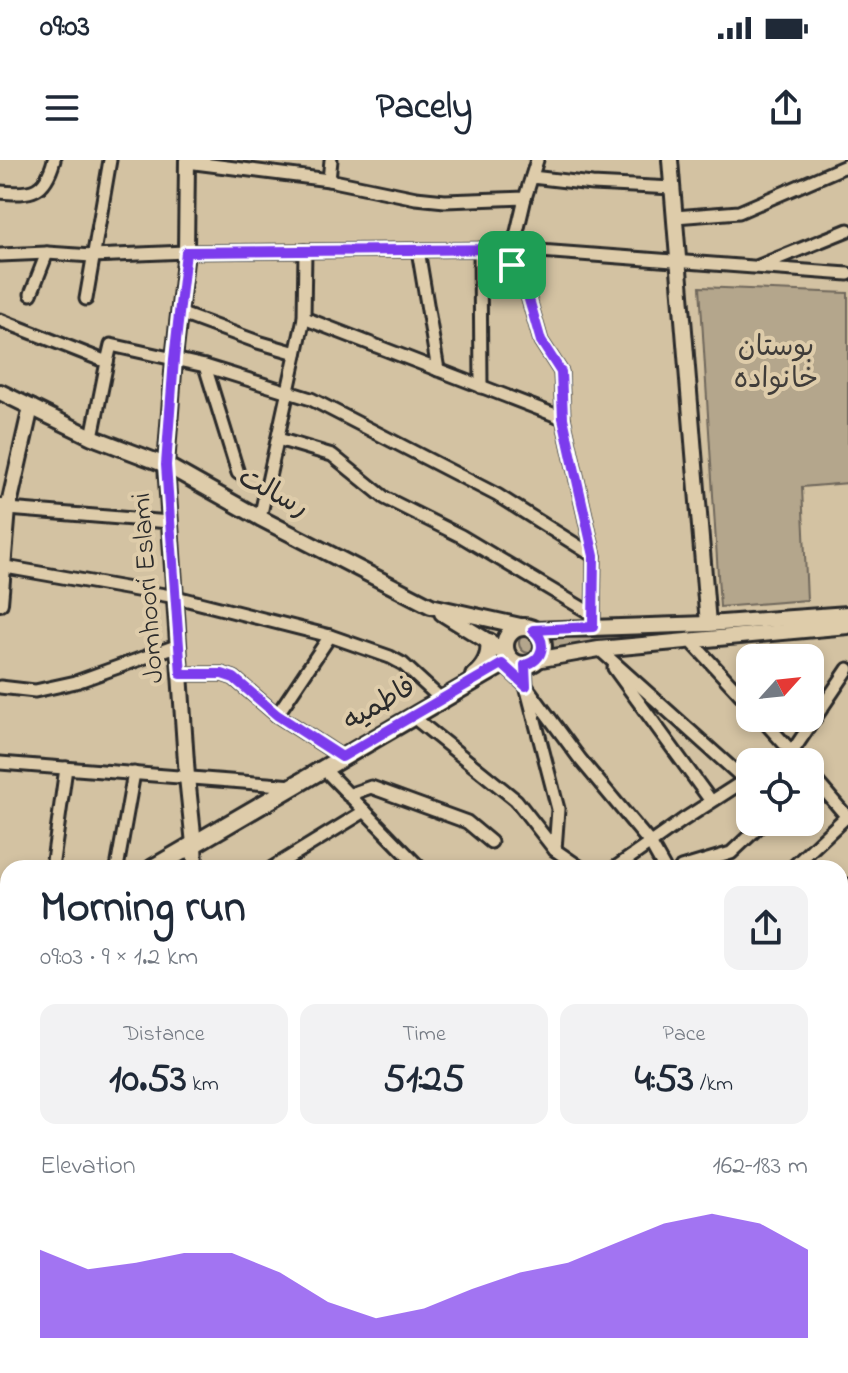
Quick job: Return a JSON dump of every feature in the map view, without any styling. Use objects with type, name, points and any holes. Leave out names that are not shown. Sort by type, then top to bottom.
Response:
[{"type":"main road","points":[[529,628],[538,633],[542,644],[540,656],[516,661],[504,646],[507,636],[515,629],[529,628]]},
{"type":"main road","points":[[461,688],[488,659],[489,642]]},
{"type":"main road","name":"فاطمیه","points":[[167,860],[441,699],[516,661]]},
{"type":"street","points":[[0,192],[22,194],[38,189],[49,176],[54,160]]},
{"type":"street","points":[[86,299],[110,160]]},
{"type":"street","points":[[329,180],[331,160]]},
{"type":"street","points":[[537,160],[525,198],[512,265],[528,296],[541,341],[561,372],[563,418],[594,556],[593,621]]},
{"type":"street","points":[[670,160],[708,624]]},
{"type":"street","points":[[187,161],[329,180],[416,198],[445,201],[525,198]]},
{"type":"street","name":"Jomhoori Eslami","points":[[187,161],[186,252],[166,465],[195,860]]},
{"type":"street","points":[[675,217],[739,212],[848,165]]},
{"type":"street","points":[[532,177],[673,188]]},
{"type":"street","points":[[755,267],[848,230]]},
{"type":"street","points":[[480,249],[481,387]]},
{"type":"street","points":[[0,255],[513,249],[848,274]]},
{"type":"street","points":[[418,250],[438,370]]},
{"type":"street","points":[[260,518],[304,318],[305,251]]},
{"type":"street","points":[[31,294],[47,253]]},
{"type":"street","points":[[179,313],[296,353]]},
{"type":"street","points":[[304,318],[563,418]]},
{"type":"street","points":[[0,320],[107,362]]},
{"type":"street","points":[[92,437],[111,345],[205,366],[311,399],[497,495],[594,556]]},
{"type":"street","points":[[205,366],[238,473]]},
{"type":"street","name":"رسالت","points":[[0,392],[92,437],[166,465],[260,518],[431,606],[529,628],[593,621],[708,624],[848,614]]},
{"type":"street","points":[[0,603],[4,507],[31,407]]},
{"type":"street","points":[[278,439],[332,455],[385,498],[461,536],[593,621]]},
{"type":"street","points":[[4,507],[170,522]]},
{"type":"street","points":[[2,567],[176,597],[330,636],[403,664],[441,699]]},
{"type":"street","points":[[431,606],[516,661],[526,686],[558,809],[555,850]]},
{"type":"street","points":[[516,661],[599,649],[848,626]]},
{"type":"street","points":[[277,715],[330,636]]},
{"type":"street","points":[[690,640],[736,690]]},
{"type":"street","points":[[0,687],[35,691],[62,685],[179,645]]},
{"type":"street","points":[[599,649],[736,768]]},
{"type":"street","points":[[599,649],[711,801]]},
{"type":"street","points":[[516,661],[526,686],[580,759],[650,843],[660,860]]},
{"type":"street","points":[[795,748],[848,669]]},
{"type":"street","points":[[181,674],[222,674],[234,678],[277,715],[342,757]]},
{"type":"street","points":[[412,716],[516,800],[555,850],[569,860]]},
{"type":"street","points":[[774,732],[788,748]]},
{"type":"street","points":[[0,763],[294,786]]},
{"type":"street","points":[[53,860],[66,768]]},
{"type":"street","points":[[323,768],[411,860]]},
{"type":"street","points":[[118,860],[134,773]]},
{"type":"street","points":[[629,860],[736,785]]},
{"type":"street","points":[[348,795],[371,787],[467,822],[491,842]]},
{"type":"street","points":[[800,860],[847,816],[824,790]]},
{"type":"street","points":[[285,860],[365,811]]},
{"type":"street","points":[[708,860],[731,853],[749,836]]},
{"type":"green space","name":"بوستان خانواده","points":[[700,287],[848,293],[848,483],[802,487],[807,600],[720,607]]},
{"type":"green space","points":[[529,633],[536,636],[539,643],[536,650],[529,653],[522,650],[519,643],[522,636]]},
{"type":"green space","points":[[551,637],[632,639],[553,651]]},
{"type":"route","points":[[513,249],[512,265],[528,296],[541,341],[561,372],[563,418],[594,556],[593,627],[533,630],[541,638],[542,650],[536,660],[525,665],[526,686],[502,664],[342,757],[277,715],[234,678],[222,674],[181,674],[166,465],[186,252],[513,249]]}]
